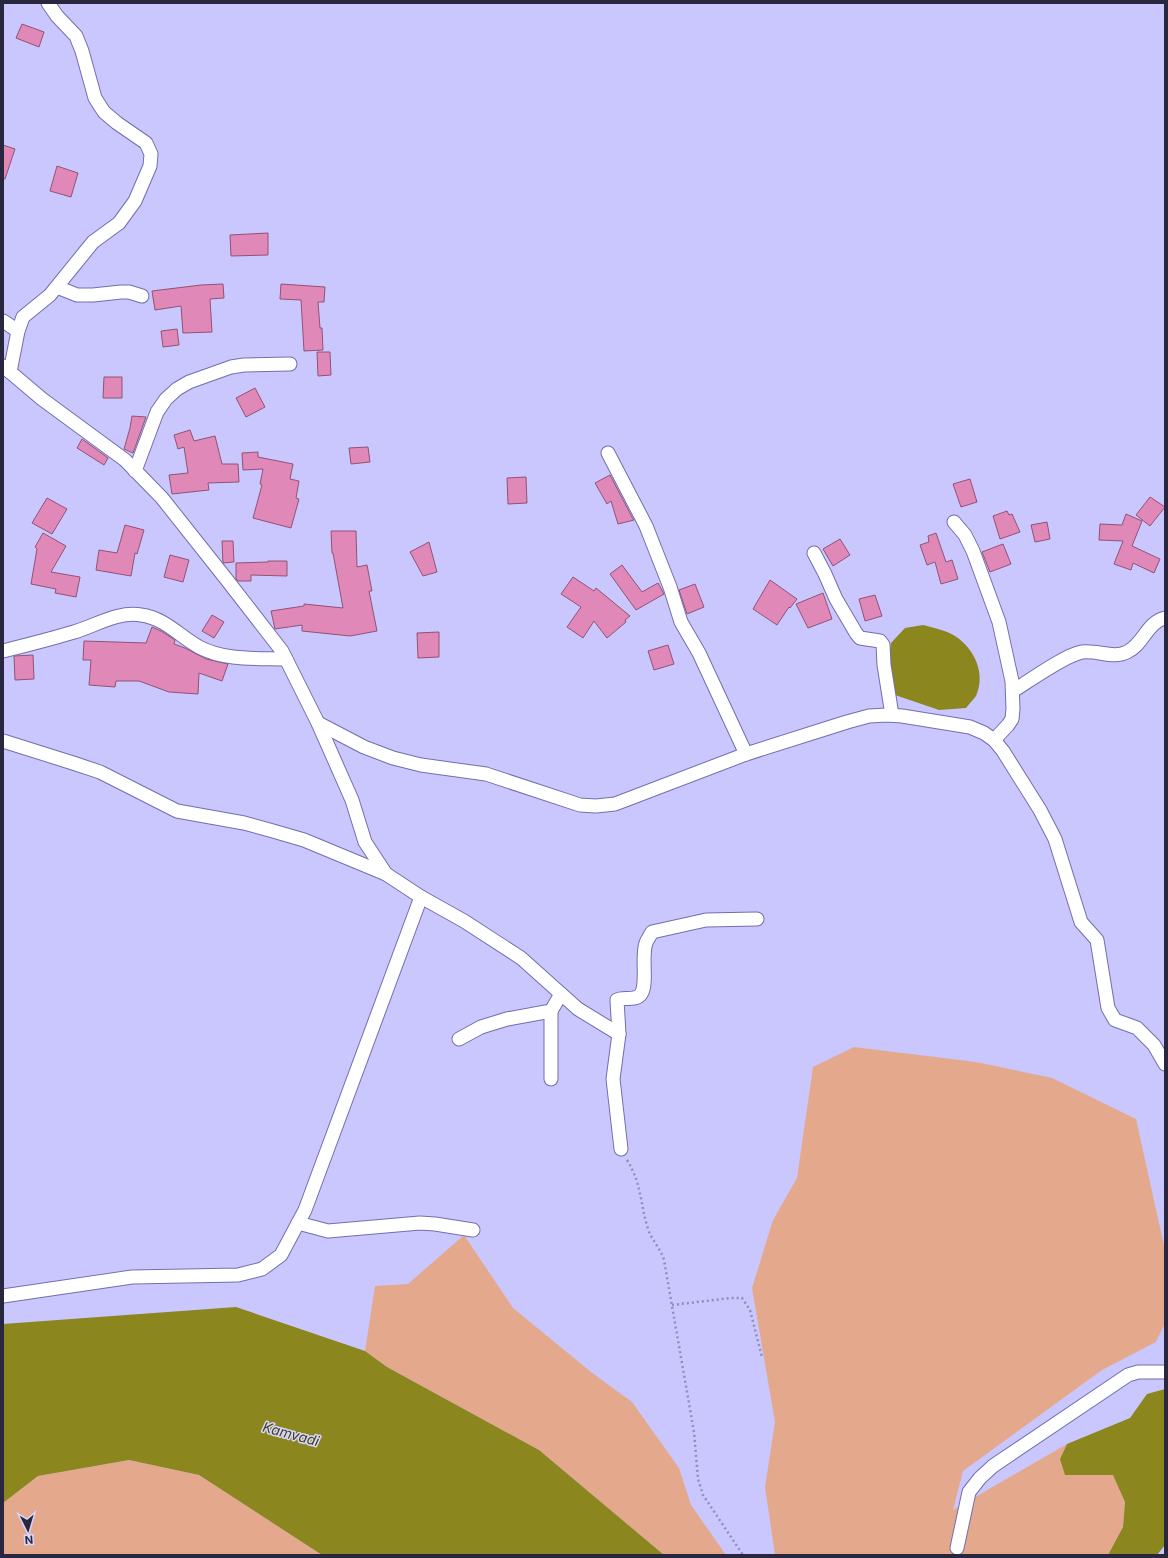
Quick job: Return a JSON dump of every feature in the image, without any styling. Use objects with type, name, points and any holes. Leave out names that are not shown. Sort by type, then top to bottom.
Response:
[{"type":"street","points":[[48,3],[57,16],[76,36],[82,51],[95,98],[104,112],[146,143],[151,154],[150,166],[135,201],[119,223],[93,242],[50,295],[23,317],[6,369],[42,399],[125,460],[136,471],[162,498],[277,645],[286,659],[318,723],[352,800],[365,842],[386,874]]},
{"type":"street","points":[[57,287],[77,295],[130,292],[142,296]]},
{"type":"street","points":[[3,321],[18,331]]},
{"type":"street","points":[[136,471],[157,412],[166,399],[177,389],[189,382],[231,367],[244,365],[290,364]]},
{"type":"street","points":[[608,453],[646,526],[670,587],[681,622],[699,652],[746,754]]},
{"type":"street","points":[[954,522],[965,535],[973,551],[999,622],[1011,674],[1013,691],[1012,719],[994,740]]},
{"type":"street","points":[[814,553],[836,600],[856,634],[860,638],[880,641],[883,645],[884,665],[892,715]]},
{"type":"street","points":[[3,651],[72,633],[124,615],[140,614],[153,617],[166,623],[199,647],[228,657],[286,659]]},
{"type":"street","points":[[1013,691],[1073,654],[1094,651],[1116,655],[1126,653],[1133,649],[1152,625],[1165,618]]},
{"type":"street","points":[[318,723],[364,747],[392,758],[421,765],[486,774],[580,805],[596,806],[615,804],[629,800],[699,771],[746,754],[868,716],[892,715],[970,727],[984,733],[994,740],[1003,751],[1040,810],[1055,839],[1081,922],[1096,940],[1108,1008],[1115,1020],[1137,1028],[1154,1045],[1165,1064]]},
{"type":"street","points":[[3,741],[100,772],[177,811],[244,823],[304,840],[386,874],[421,897],[464,921],[521,958],[578,1009],[618,1034]]},
{"type":"street","points":[[3,1296],[132,1277],[238,1275],[262,1269],[281,1255],[305,1210],[421,897]]},
{"type":"street","points":[[621,1149],[614,1079],[618,1034],[617,1000],[621,998],[634,998],[640,995],[643,988],[645,944],[652,932],[706,920],[757,919]]},
{"type":"street","points":[[551,1079],[551,1011],[561,994]]},
{"type":"street","points":[[459,1039],[481,1027],[507,1019],[551,1011]]},
{"type":"street","points":[[298,1223],[328,1231],[420,1223],[473,1230]]},
{"type":"street","points":[[958,1548],[969,1492],[980,1478],[993,1466],[1128,1375],[1138,1372],[1165,1372]]},
{"type":"path","points":[[621,1149],[635,1172],[648,1228],[652,1238],[661,1249],[694,1432],[698,1479],[703,1495],[743,1555]]},
{"type":"path","points":[[672,1305],[742,1298],[750,1310],[762,1357]]},
{"type":"shaded area","points":[[854,1047],[976,1062],[1052,1078],[1136,1119],[1165,1250],[1165,1323],[1156,1342],[1102,1370],[963,1471],[953,1510],[1067,1444],[1060,1459],[1113,1474],[1125,1502],[1123,1527],[1108,1555],[775,1555],[765,1487],[775,1422],[752,1288],[773,1220],[797,1178],[813,1067]]},
{"type":"shaded area","points":[[464,1235],[513,1308],[591,1372],[632,1402],[679,1468],[691,1505],[726,1555],[664,1555],[539,1450],[387,1367],[365,1351],[375,1286],[408,1284]]},
{"type":"shaded area","points":[[129,1460],[199,1475],[322,1555],[3,1555],[3,1503],[38,1476]]},
{"type":"water","points":[[923,625],[955,636],[962,641],[973,655],[979,671],[979,688],[976,696],[966,708],[939,710],[895,695],[888,664],[891,643],[905,628]]},
{"type":"water","name":"Kamvadi","points":[[236,1307],[365,1351],[387,1367],[539,1450],[664,1555],[322,1555],[199,1475],[129,1460],[38,1476],[3,1503],[3,1324]]},
{"type":"water","points":[[1165,1389],[1165,1545],[1157,1555],[1108,1555],[1123,1527],[1125,1502],[1113,1475],[1065,1475],[1060,1459],[1067,1444],[1130,1418],[1147,1394]]},
{"type":"building","points":[[22,24],[44,32],[39,47],[16,38]]},
{"type":"building","points":[[3,145],[15,149],[5,179],[3,179]]},
{"type":"building","points":[[57,166],[78,173],[71,197],[50,191]]},
{"type":"building","points":[[268,233],[268,255],[231,256],[230,235]]},
{"type":"building","points":[[223,284],[224,298],[210,299],[212,332],[183,333],[181,306],[155,310],[152,291]]},
{"type":"building","points":[[281,284],[325,287],[324,302],[318,302],[320,328],[322,328],[323,350],[304,351],[301,300],[280,299]]},
{"type":"building","points":[[177,329],[179,345],[163,347],[161,331]]},
{"type":"building","points":[[317,352],[330,352],[331,375],[318,376]]},
{"type":"building","points":[[104,377],[122,377],[122,398],[103,398]]},
{"type":"building","points":[[255,388],[265,407],[246,417],[236,398]]},
{"type":"building","points":[[132,416],[146,417],[133,453],[124,449]]},
{"type":"building","points":[[190,430],[194,441],[215,436],[222,464],[238,464],[239,482],[208,483],[209,490],[172,494],[169,475],[188,473],[184,447],[178,449],[174,435]]},
{"type":"building","points":[[82,439],[108,458],[104,465],[77,448]]},
{"type":"building","points":[[368,447],[370,462],[351,464],[349,448]]},
{"type":"building","points":[[258,452],[258,457],[293,464],[290,479],[299,481],[296,498],[299,499],[291,528],[253,518],[262,485],[260,484],[263,469],[243,470],[242,453]]},
{"type":"building","points":[[610,475],[634,520],[618,524],[611,501],[607,504],[595,483]]},
{"type":"building","points":[[526,477],[527,503],[508,504],[507,478]]},
{"type":"building","points":[[970,479],[977,502],[961,507],[953,484]]},
{"type":"building","points":[[1150,497],[1165,507],[1150,526],[1136,515]]},
{"type":"building","points":[[47,498],[67,509],[52,534],[32,523]]},
{"type":"building","points":[[1007,511],[1009,515],[1012,514],[1020,532],[1000,539],[993,516]]},
{"type":"building","points":[[1126,514],[1142,521],[1132,546],[1160,559],[1154,573],[1133,563],[1131,570],[1114,564],[1123,541],[1099,540],[1100,524],[1122,525]]},
{"type":"building","points":[[1047,522],[1050,539],[1035,542],[1031,525]]},
{"type":"building","points":[[125,525],[144,530],[137,554],[135,553],[131,576],[96,570],[99,550],[117,553]]},
{"type":"building","points":[[331,531],[356,531],[357,567],[367,565],[372,591],[369,591],[377,631],[350,636],[302,631],[302,625],[275,629],[271,611],[304,606],[304,604],[343,608],[332,553]]},
{"type":"building","points":[[43,533],[66,546],[51,572],[80,577],[76,597],[55,593],[56,589],[31,584],[37,549],[35,547]]},
{"type":"building","points":[[936,533],[946,562],[952,560],[958,579],[941,584],[935,562],[927,565],[920,545],[929,542],[928,536]]},
{"type":"building","points":[[840,539],[850,555],[833,566],[823,549]]},
{"type":"building","points":[[222,541],[233,541],[234,562],[223,563]]},
{"type":"building","points":[[429,542],[437,572],[423,576],[410,552]]},
{"type":"building","points":[[1003,544],[1011,564],[990,572],[982,552]]},
{"type":"building","points":[[170,555],[189,560],[183,582],[164,577]]},
{"type":"building","points":[[287,561],[287,576],[251,575],[251,581],[238,581],[236,579],[236,563]]},
{"type":"building","points":[[622,565],[642,592],[658,583],[664,594],[636,610],[610,574]]},
{"type":"building","points":[[573,577],[594,591],[596,588],[630,616],[625,620],[626,622],[607,638],[594,621],[583,638],[567,627],[581,607],[561,594]]},
{"type":"building","points":[[770,580],[797,599],[790,608],[789,607],[777,625],[753,609]]},
{"type":"building","points":[[695,584],[704,607],[687,614],[679,590]]},
{"type":"building","points":[[823,593],[832,619],[808,628],[796,604]]},
{"type":"building","points":[[875,595],[882,616],[865,621],[859,599]]},
{"type":"building","points":[[212,615],[224,622],[214,638],[202,631]]},
{"type":"building","points":[[152,627],[175,640],[174,644],[206,659],[228,664],[222,681],[199,673],[198,694],[169,692],[139,681],[116,681],[115,687],[89,685],[91,660],[83,660],[84,641],[146,643]]},
{"type":"building","points":[[439,632],[439,657],[418,658],[417,633]]},
{"type":"building","points":[[668,645],[674,664],[654,670],[648,651]]},
{"type":"building","points":[[33,655],[34,679],[15,680],[14,656]]}]
